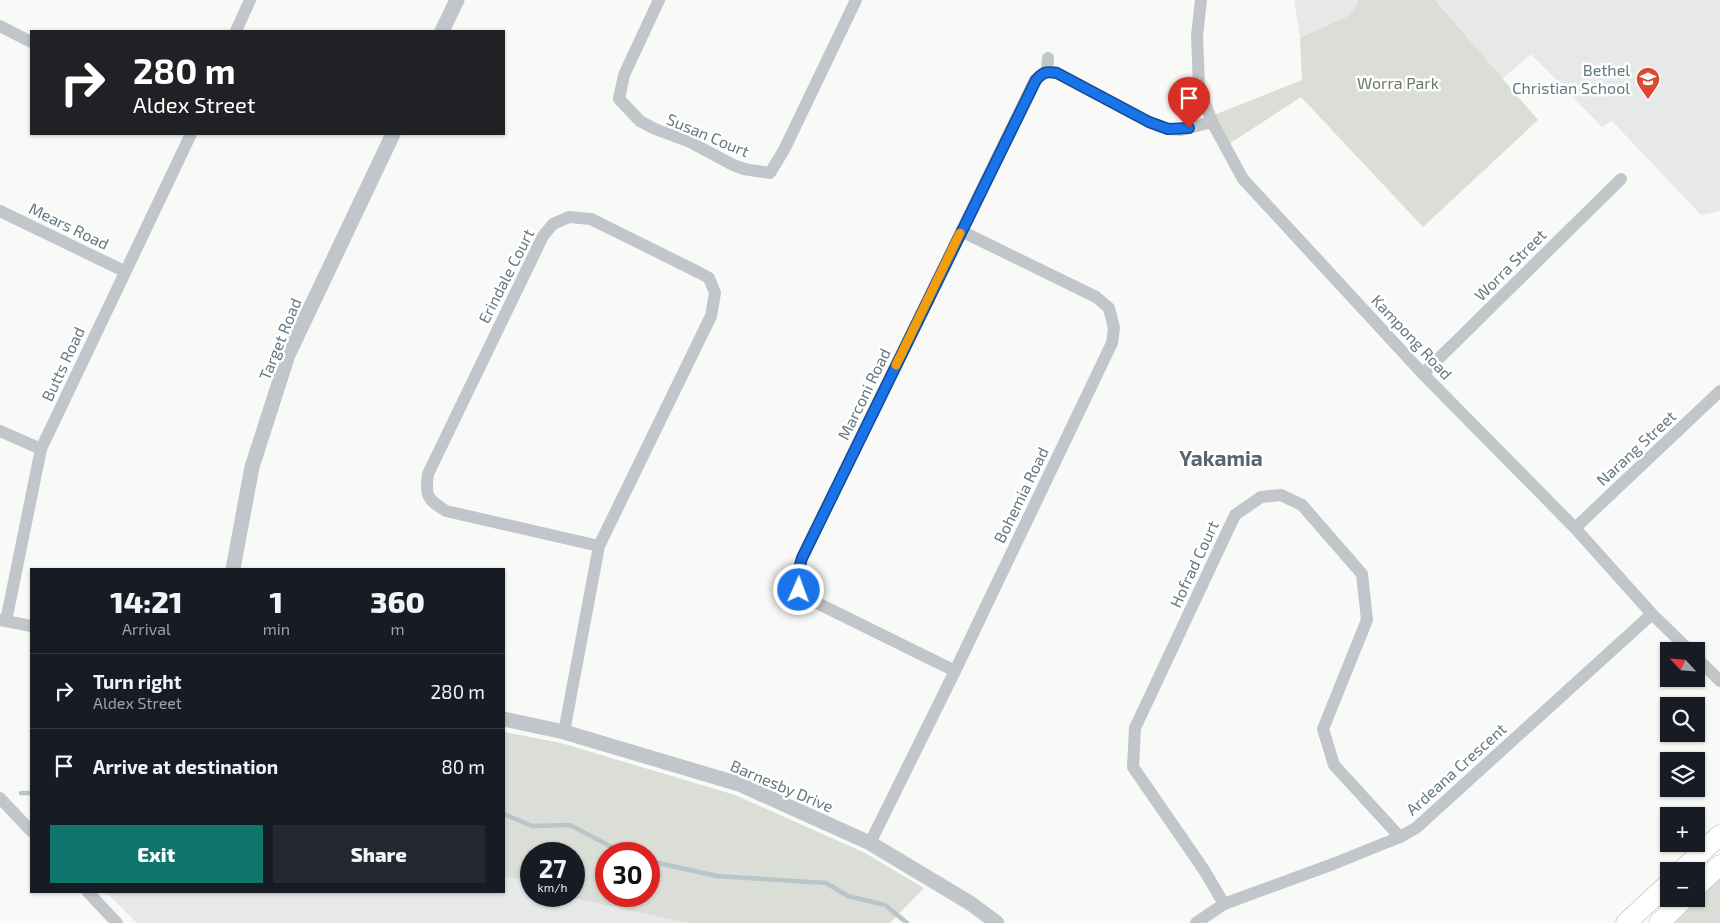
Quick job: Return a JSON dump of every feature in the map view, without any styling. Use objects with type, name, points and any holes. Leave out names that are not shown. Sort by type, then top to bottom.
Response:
[{"type":"main road","points":[[1690,862],[1720,834]]},
{"type":"main road","points":[[1705,879],[1720,865]]},
{"type":"main road","points":[[1626,923],[1660,891]]},
{"type":"main road","points":[[1659,923],[1676,907]]},
{"type":"street","points":[[236,30],[250,0]]},
{"type":"street","points":[[442,30],[457,0]]},
{"type":"street","name":"Susan Court","points":[[659,0],[624,75],[619,99],[640,121],[655,129],[690,142],[733,165],[744,169],[770,173],[784,150],[856,0]]},
{"type":"street","name":"Kampong Road","points":[[1201,0],[1196,36],[1199,87],[1212,122],[1242,179],[1423,374],[1575,528],[1652,614],[1681,642]]},
{"type":"street","points":[[0,26],[30,41]]},
{"type":"street","name":"Marconi Road","points":[[955,671],[809,599],[799,590],[797,575],[802,558],[1036,80],[1047,65],[1057,73],[1149,122],[1168,129],[1181,130],[1212,122]]},
{"type":"street","name":"Butts Road","points":[[3,621],[41,449],[190,135]]},
{"type":"street","name":"Target Road","points":[[233,568],[252,467],[288,354],[393,135]]},
{"type":"street","name":"Worra Street","points":[[1423,374],[1621,179]]},
{"type":"street","name":"Mears Road","points":[[0,211],[124,271]]},
{"type":"street","name":"Erindale Court","points":[[564,732],[600,546],[711,316],[715,293],[710,278],[591,219],[569,217],[553,224],[543,236],[428,474],[426,490],[434,503],[446,511],[600,546]]},
{"type":"street","name":"Bohemia Road","points":[[870,843],[955,671],[1112,343],[1114,328],[1109,308],[1096,297],[961,231]]},
{"type":"street","name":"Narang Street","points":[[1575,528],[1720,391]]},
{"type":"street","points":[[0,431],[41,449]]},
{"type":"street","name":"Hofrad Court","points":[[1224,904],[1204,870],[1134,767],[1135,728],[1235,515],[1260,497],[1281,495],[1302,505],[1362,574],[1368,620],[1323,729],[1334,765],[1400,837]]},
{"type":"street","name":"Ardeana Crescent","points":[[1196,923],[1224,904],[1333,864],[1400,837],[1416,828],[1652,614]]},
{"type":"street","points":[[3,621],[30,626]]},
{"type":"street","points":[[1705,666],[1720,681]]},
{"type":"street","name":"Barnesby Drive","points":[[505,720],[564,732],[739,784],[870,843],[970,903],[997,923]]},
{"type":"street","points":[[0,798],[30,831]]},
{"type":"street","points":[[90,893],[117,923]]},
{"type":"shaded area","points":[[1294,0],[1359,0],[1350,15],[1300,38]]},
{"type":"shaded area","name":"Bethel Christian School","points":[[1435,0],[1720,0],[1720,211],[1701,215],[1612,121],[1602,127],[1531,54],[1502,79]]},
{"type":"shaded area","points":[[505,876],[520,879],[520,907],[585,907],[585,901],[595,903],[595,907],[614,907],[687,923],[137,923],[107,893],[505,893]]},
{"type":"green space","name":"Worra Park","points":[[1359,0],[1435,0],[1538,120],[1423,227],[1301,97],[1229,144],[1214,115],[1302,80],[1300,38],[1350,15]]},
{"type":"green space","points":[[505,732],[561,743],[735,795],[865,853],[924,888],[890,923],[687,923],[614,907],[660,907],[660,842],[595,842],[595,903],[585,901],[585,842],[520,842],[520,879],[505,876]]},
{"type":"green space","points":[[1720,876],[1720,923],[1670,923],[1687,907],[1705,907],[1705,890]]},
{"type":"waterway","points":[[21,793],[30,793]]},
{"type":"waterway","points":[[505,814],[532,826],[570,825],[602,842]]},
{"type":"waterway","points":[[660,863],[717,876],[826,883],[848,896],[885,905],[907,923]]},
{"type":"slow traffic","points":[[896,365],[960,233]]},
{"type":"place","name":"Bethel Christian School","points":[[1648,100]]},
{"type":"district","name":"Yakamia","points":[[1221,459]]},
{"type":"route","points":[[799,590],[797,575],[802,558],[961,231],[1036,80],[1041,74],[1046,71],[1057,73],[1149,122],[1168,129],[1181,130],[1189,128]]}]
